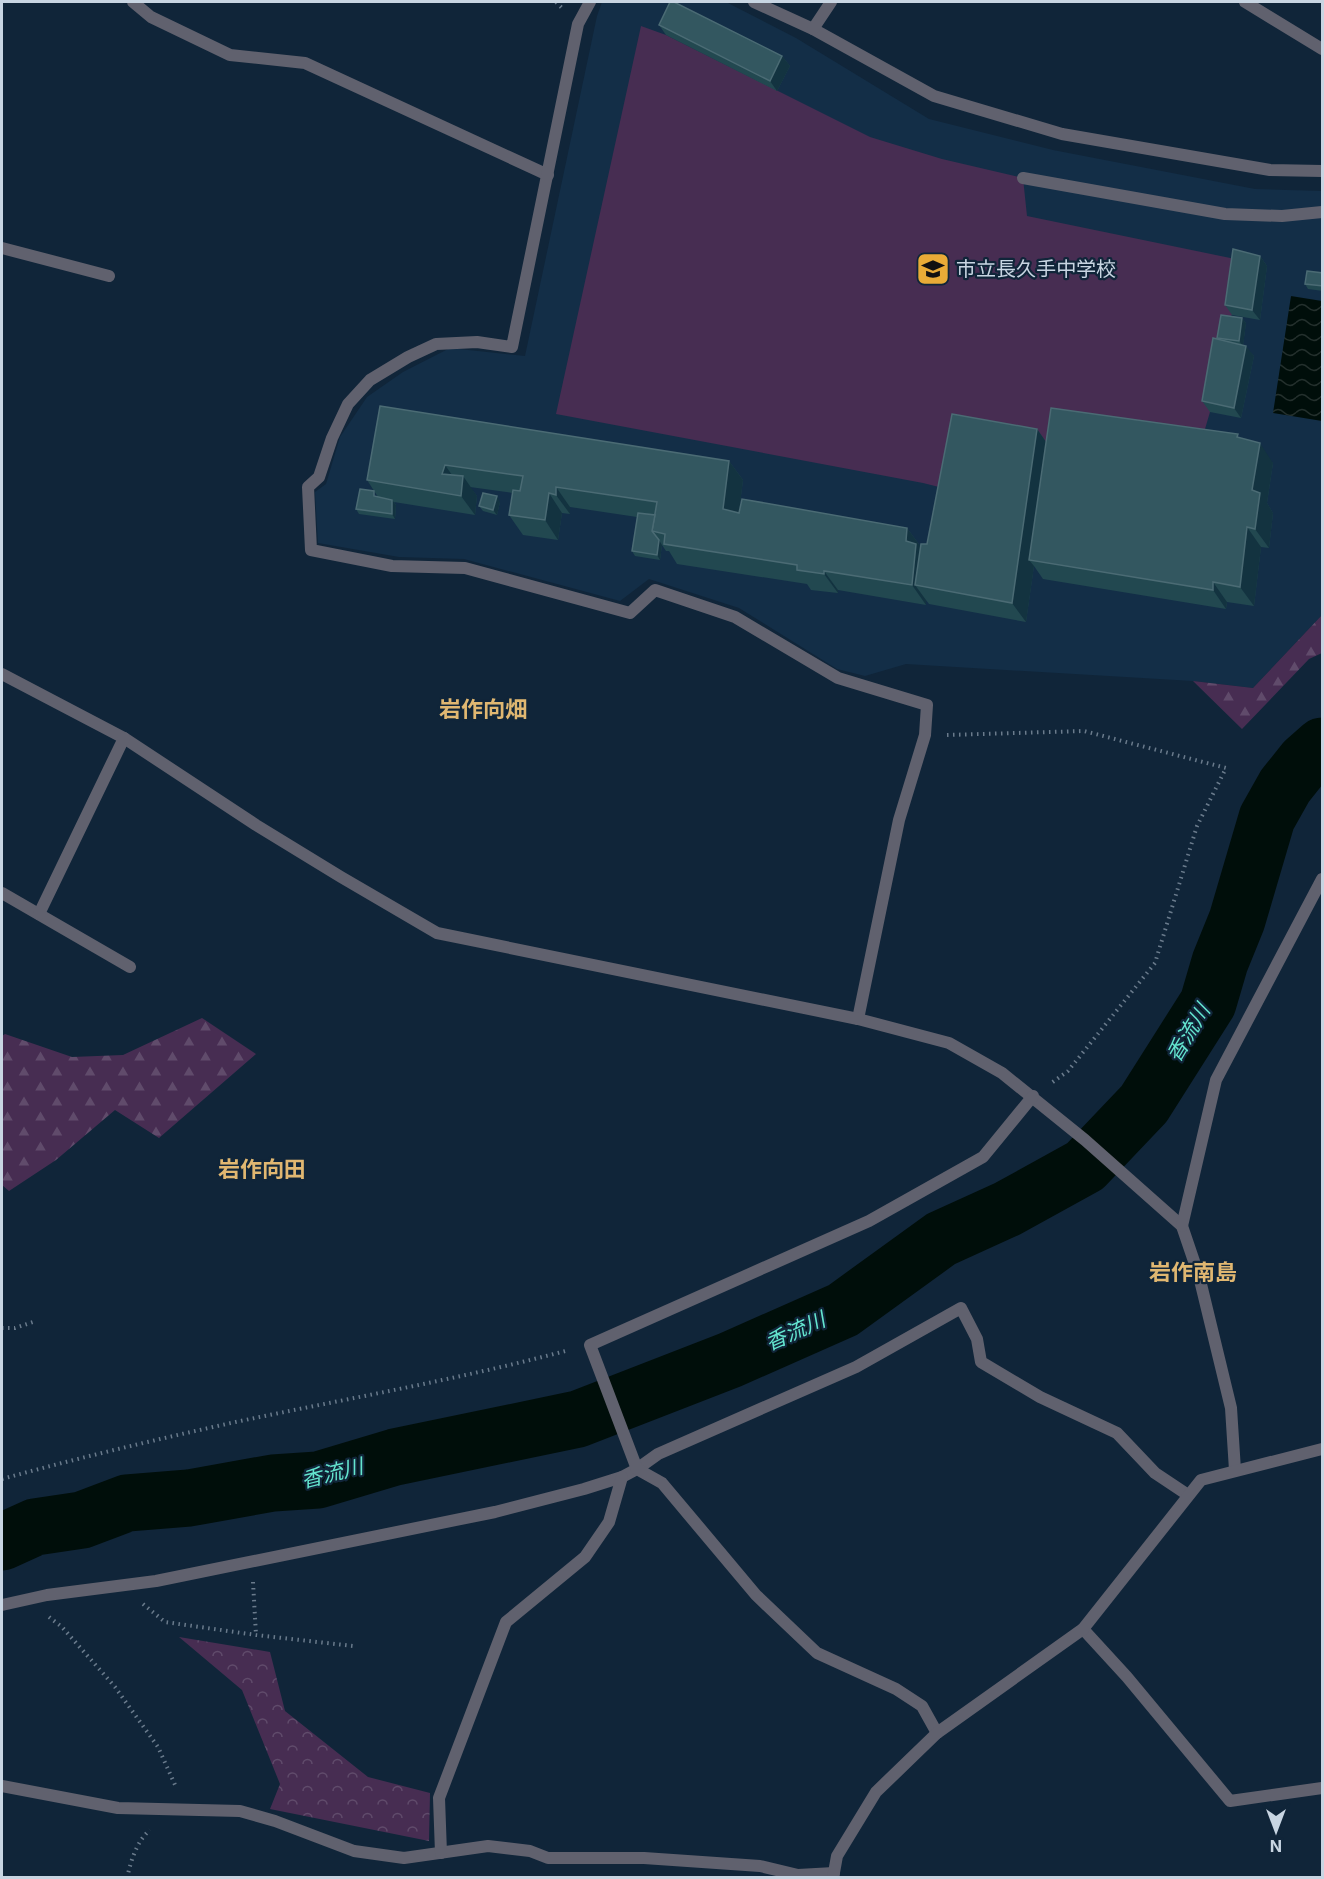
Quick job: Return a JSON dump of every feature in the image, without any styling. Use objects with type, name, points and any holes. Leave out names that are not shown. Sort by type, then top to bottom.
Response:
[{"type":"street","points":[[133,2],[151,17],[230,55],[305,63],[548,175]]},
{"type":"street","points":[[590,2],[578,24],[512,346],[477,342],[436,344],[408,357],[370,380],[348,404],[332,438],[319,477],[308,487],[311,550],[392,566],[465,568],[630,614],[655,590],[735,617],[837,678],[927,705],[925,735],[899,820],[858,1019]]},
{"type":"street","points":[[754,2],[813,29],[934,96],[1062,134],[1270,170],[1323,171]]},
{"type":"street","points":[[813,29],[831,2]]},
{"type":"street","points":[[1245,2],[1323,49]]},
{"type":"street","points":[[1023,178],[1225,214],[1282,216],[1323,212]]},
{"type":"street","points":[[2,248],[109,276]]},
{"type":"street","points":[[2,674],[124,738],[256,825],[437,933],[858,1019],[950,1043],[1002,1072],[1085,1140],[1182,1226],[1199,1275],[1231,1408],[1235,1470]]},
{"type":"street","points":[[39,914],[124,738]]},
{"type":"street","points":[[1182,1226],[1216,1080],[1323,879]]},
{"type":"street","points":[[2,893],[130,967]]},
{"type":"street","points":[[937,1734],[922,1706],[896,1689],[817,1653],[756,1594],[662,1483],[637,1469],[590,1345],[869,1221],[983,1157],[1033,1096]]},
{"type":"street","points":[[2,1605],[47,1594],[156,1581],[252,1562],[495,1512],[584,1489],[622,1477],[658,1454],[856,1367],[962,1308],[977,1339],[981,1362],[1041,1397],[1117,1433],[1155,1473],[1188,1495]]},
{"type":"street","points":[[2,1786],[118,1808],[240,1811],[275,1821],[354,1851],[404,1858],[488,1846],[530,1851],[548,1858],[644,1858],[760,1866],[798,1875],[833,1876],[837,1856],[876,1792],[937,1734],[1083,1629],[1201,1479],[1323,1449]]},
{"type":"street","points":[[441,1853],[439,1798],[506,1622],[585,1557],[609,1522],[622,1477]]},
{"type":"street","points":[[1083,1629],[1127,1677],[1230,1801],[1323,1788]]},
{"type":"path","points":[[925,735],[1084,731],[1226,768],[1197,826],[1155,963],[1068,1071],[1033,1096]]},
{"type":"path","points":[[2,1328],[15,1328],[36,1321]]},
{"type":"path","points":[[2,1479],[74,1459],[232,1423],[524,1362],[590,1345]]},
{"type":"path","points":[[252,1562],[256,1635]]},
{"type":"path","points":[[119,1585],[165,1622],[352,1646]]},
{"type":"path","points":[[27,1599],[62,1627],[115,1687],[158,1746],[180,1809],[144,1835],[131,1858],[127,1878]]},
{"type":"shaded area","name":"市立長久手中学校","points":[[602,2],[726,2],[796,38],[929,119],[1053,150],[1255,189],[1322,191],[1322,615],[1253,688],[1193,681],[906,664],[865,676],[837,669],[739,608],[649,579],[620,601],[464,559],[399,557],[318,543],[315,492],[326,484],[340,437],[367,397],[403,372],[450,348],[525,356],[597,16]]},
{"type":"green space","points":[[641,26],[666,35],[870,137],[942,159],[1023,178],[1027,216],[1240,260],[1232,315],[1224,320],[1210,412],[1200,446],[1051,449],[955,491],[556,414]]},
{"type":"green space","points":[[1322,615],[1322,653],[1309,659],[1242,729],[1193,681],[1253,688]]},
{"type":"green space","points":[[202,1018],[256,1054],[159,1138],[115,1110],[56,1160],[9,1191],[2,1185],[2,1036],[5,1034],[72,1057],[123,1055]]},
{"type":"green space","points":[[179,1637],[270,1652],[285,1711],[368,1777],[430,1793],[429,1841],[270,1809],[280,1784],[242,1690]]},
{"type":"water","points":[[1291,296],[1322,301],[1322,421],[1273,413]]},
{"type":"building","points":[[670,2],[782,56],[770,81],[659,25]]},
{"type":"building","points":[[1233,249],[1260,256],[1252,310],[1225,305]]},
{"type":"building","points":[[1307,271],[1323,273],[1323,286],[1305,284]]},
{"type":"building","points":[[1221,315],[1242,318],[1239,341],[1217,338]]},
{"type":"building","points":[[1213,338],[1246,346],[1234,408],[1202,401]]},
{"type":"building","points":[[380,406],[729,461],[723,509],[739,513],[742,499],[907,528],[906,541],[916,544],[912,585],[824,571],[824,574],[797,570],[797,565],[664,544],[665,534],[652,531],[657,502],[556,487],[556,495],[549,493],[545,520],[509,515],[513,490],[520,491],[523,476],[445,465],[442,474],[463,476],[461,496],[367,480]]},
{"type":"building","points":[[1051,408],[1238,434],[1237,437],[1260,443],[1252,490],[1260,493],[1255,529],[1247,527],[1240,587],[1213,582],[1213,590],[1029,560]]},
{"type":"building","points":[[952,414],[1037,429],[1012,603],[915,585],[921,544],[927,544]]},
{"type":"building","points":[[360,489],[374,491],[374,496],[392,500],[392,514],[356,509]]},
{"type":"building","points":[[483,493],[497,496],[493,510],[479,506]]},
{"type":"building","points":[[638,513],[655,515],[652,531],[659,540],[657,555],[632,551]]},
{"type":"waterway","name":"香流川","points":[[2,1542],[35,1527],[82,1520],[127,1503],[189,1498],[273,1483],[318,1480],[395,1457],[578,1419],[730,1360],[843,1310],[941,1239],[1007,1209],[1085,1166],[1144,1104],[1208,1003],[1220,962],[1237,920],[1267,818],[1285,786],[1305,761],[1322,746]]},
{"type":"place","name":"市立長久手中学校","points":[[933,269]]},
{"type":"district","name":"岩作向畑","points":[[483,709]]},
{"type":"district","name":"岩作向田","points":[[262,1169]]},
{"type":"district","name":"岩作南島","points":[[1193,1272]]}]
